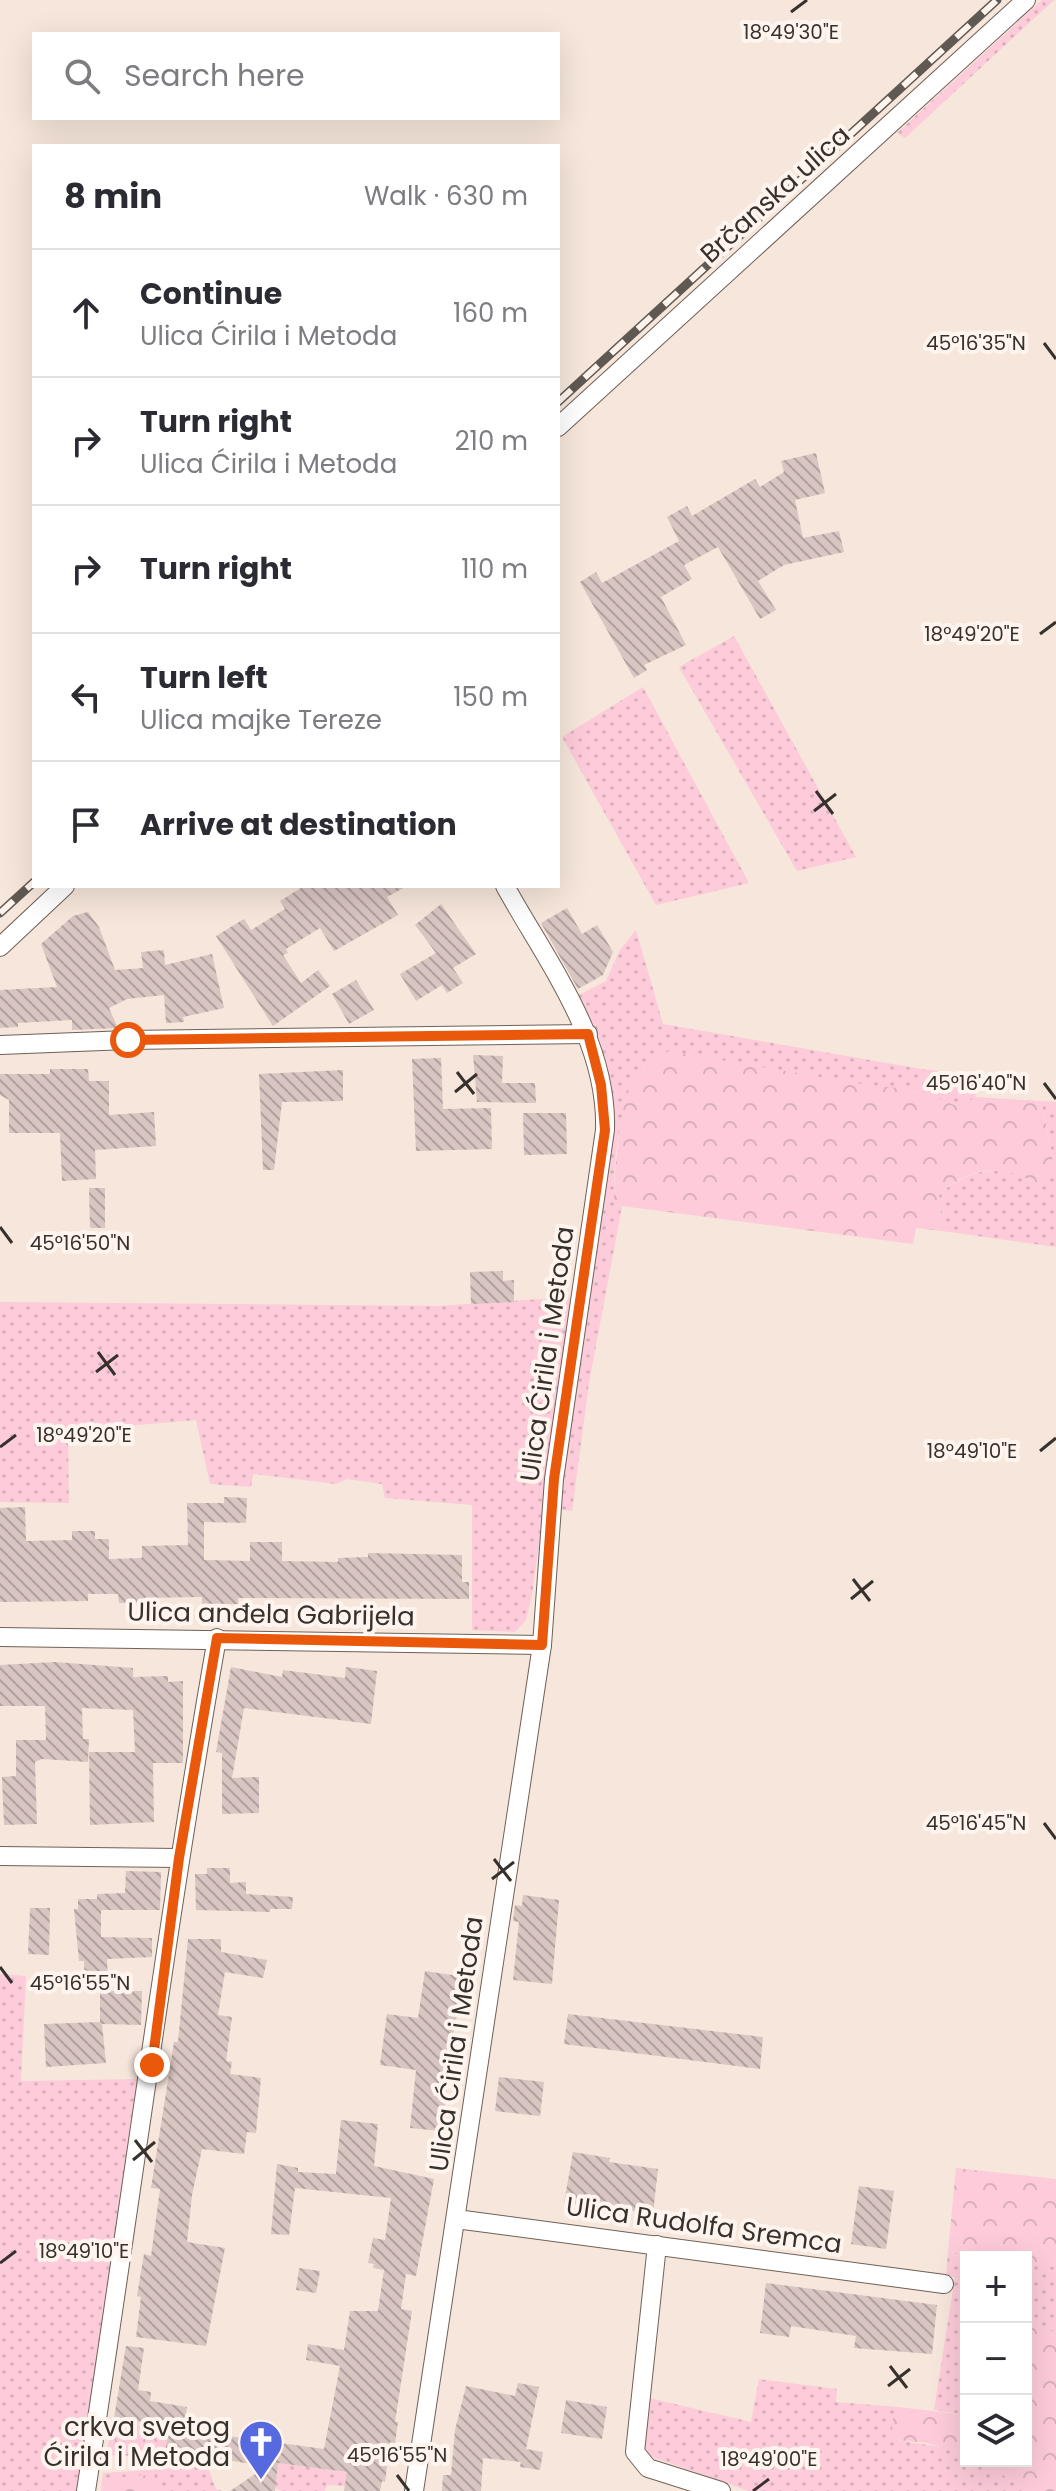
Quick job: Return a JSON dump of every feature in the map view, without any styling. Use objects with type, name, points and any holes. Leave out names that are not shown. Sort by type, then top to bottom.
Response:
[{"type":"street","name":"Brčanska ulica","points":[[560,425],[1026,0]]},
{"type":"street","points":[[0,947],[63,888]]},
{"type":"street","name":"Ulica Ćirila i Metoda","points":[[414,2491],[542,1645],[554,1479],[605,1130],[601,1085],[588,1034],[506,888]]},
{"type":"street","points":[[0,1045],[128,1040],[588,1034]]},
{"type":"street","name":"Ulica anđela Gabrijela","points":[[0,1637],[542,1645]]},
{"type":"street","points":[[86,2491],[152,2065],[179,1858],[217,1638]]},
{"type":"street","points":[[0,1856],[179,1858]]},
{"type":"street","name":"Ulica Rudolfa Sremca","points":[[456,2219],[944,2284]]},
{"type":"street","points":[[657,2245],[635,2452],[648,2468],[721,2491]]},
{"type":"green space","points":[[1042,0],[1054,0],[905,138],[897,133]]},
{"type":"green space","points":[[734,636],[856,857],[797,871],[679,667]]},
{"type":"green space","points":[[643,687],[749,883],[656,905],[562,737]]},
{"type":"green space","points":[[636,930],[663,1024],[921,1069],[971,1074],[976,1097],[958,1108],[923,1091],[644,1068],[635,1082],[619,1132],[614,1203],[622,1206],[589,1383],[572,1511],[559,1509],[580,1346],[599,1240],[607,1157],[603,1075],[594,1035],[579,995],[606,981],[620,950]]},
{"type":"green space","points":[[669,1051],[854,1083],[923,1091],[958,1107],[976,1097],[1041,1101],[1055,1171],[1042,1188],[1016,1174],[1002,1171],[989,1170],[964,1177],[939,1194],[942,1231],[916,1228],[913,1244],[622,1206],[614,1203],[614,1192],[625,1100],[641,1072]]},
{"type":"green space","points":[[1041,1101],[1056,1102],[1056,1247],[942,1231],[939,1194],[951,1185],[977,1173],[1002,1171],[1028,1179],[1041,1187],[1055,1170]]},
{"type":"green space","points":[[573,1297],[532,1595],[526,1620],[515,1632],[472,1630],[472,1505],[385,1498],[382,1484],[347,1479],[336,1484],[253,1474],[251,1487],[210,1484],[196,1420],[68,1431],[69,1503],[0,1502],[0,1302],[438,1306]]},
{"type":"green space","points":[[0,1974],[26,1976],[21,2081],[141,2079],[81,2491],[0,2491]]},
{"type":"green space","points":[[956,2168],[1056,2179],[1056,2267],[1032,2264],[1032,2251],[948,2252]]},
{"type":"green space","points":[[948,2252],[960,2254],[960,2414],[934,2410],[955,2277],[946,2276]]},
{"type":"green space","points":[[1032,2264],[1056,2267],[1056,2332],[1032,2328]]},
{"type":"green space","points":[[1032,2328],[1056,2332],[1056,2491],[1030,2491],[989,2467],[1032,2467]]},
{"type":"green space","points":[[759,2379],[837,2389],[836,2402],[898,2407],[891,2423],[896,2440],[960,2450],[960,2467],[989,2467],[1030,2491],[749,2491],[644,2454],[645,2397],[751,2422]]},
{"type":"green space","points":[[898,2407],[960,2414],[960,2452],[926,2443],[896,2440],[891,2423]]},
{"type":"green space","points":[[114,2418],[170,2426],[166,2457],[144,2456],[144,2451],[134,2450],[133,2456],[106,2455]]},
{"type":"green space","points":[[278,2463],[359,2474],[345,2486],[327,2485],[325,2491],[281,2491],[275,2488]]},
{"type":"green space","points":[[197,2467],[209,2470],[216,2489],[223,2491],[101,2491],[103,2473]]},
{"type":"green space","points":[[134,2475],[161,2476],[161,2491],[106,2491],[108,2480]]},
{"type":"building","points":[[816,453],[825,493],[795,500],[803,538],[839,531],[844,552],[784,565],[758,581],[776,610],[760,619],[718,547],[684,565],[692,579],[661,597],[686,645],[644,665],[647,670],[634,678],[580,582],[596,572],[602,583],[679,541],[667,517],[687,506],[692,516],[755,479],[760,487],[784,472],[781,461]]},
{"type":"building","points":[[301,888],[403,888],[387,897],[398,915],[334,951],[320,928],[286,949],[288,953],[283,955],[301,983],[318,970],[330,986],[273,1026],[216,936],[244,919],[251,930],[285,909],[280,901]]},
{"type":"building","points":[[441,904],[476,954],[453,968],[463,983],[447,993],[442,985],[416,1001],[400,974],[436,953],[415,925]]},
{"type":"building","points":[[567,908],[582,934],[597,925],[613,952],[603,975],[578,989],[541,923]]},
{"type":"building","points":[[88,912],[99,927],[115,970],[143,968],[141,952],[164,950],[165,965],[212,954],[224,1008],[183,1017],[184,1022],[166,1023],[164,995],[127,999],[109,1008],[118,1028],[72,1030],[72,1020],[18,1023],[18,1027],[0,1028],[0,990],[57,987],[41,944],[73,916]]},
{"type":"building","points":[[356,980],[374,1010],[349,1024],[332,994]]},
{"type":"building","points":[[473,1055],[503,1056],[502,1083],[535,1083],[536,1103],[477,1102]]},
{"type":"building","points":[[441,1058],[443,1109],[491,1108],[492,1149],[416,1151],[412,1059]]},
{"type":"building","points":[[50,1069],[88,1069],[89,1081],[109,1081],[109,1115],[154,1112],[156,1146],[95,1150],[96,1179],[62,1181],[60,1133],[9,1133],[9,1100],[0,1095],[0,1074],[50,1074]]},
{"type":"building","points":[[343,1070],[343,1101],[282,1102],[274,1170],[263,1170],[259,1074]]},
{"type":"building","points":[[523,1113],[566,1113],[567,1154],[524,1155]]},
{"type":"building","points":[[89,1188],[105,1188],[105,1228],[90,1228]]},
{"type":"building","points":[[503,1271],[503,1281],[514,1280],[514,1302],[471,1304],[470,1272]]},
{"type":"building","points":[[224,1497],[247,1498],[246,1523],[204,1522],[204,1560],[250,1561],[250,1542],[282,1542],[282,1561],[338,1562],[338,1558],[368,1557],[368,1553],[462,1555],[462,1582],[469,1582],[469,1599],[238,1598],[238,1604],[202,1604],[202,1597],[143,1598],[143,1603],[119,1603],[118,1594],[88,1594],[88,1601],[0,1602],[0,1508],[25,1507],[26,1541],[72,1540],[72,1531],[95,1531],[95,1539],[109,1539],[109,1559],[142,1558],[142,1546],[188,1545],[187,1503],[224,1503]]},
{"type":"building","points":[[55,1662],[133,1668],[133,1677],[168,1676],[168,1682],[183,1681],[183,1763],[153,1763],[154,1822],[90,1825],[89,1752],[135,1752],[133,1710],[82,1708],[83,1739],[89,1739],[88,1762],[42,1759],[35,1762],[37,1824],[4,1825],[2,1777],[16,1776],[16,1740],[46,1740],[45,1706],[0,1706],[0,1665]]},
{"type":"building","points":[[231,1667],[282,1677],[283,1670],[345,1678],[346,1667],[377,1671],[371,1724],[244,1708],[232,1778],[259,1777],[259,1813],[222,1814],[222,1753],[216,1752]]},
{"type":"building","points":[[207,1868],[230,1868],[230,1883],[246,1882],[246,1894],[293,1897],[292,1909],[270,1909],[270,1912],[196,1910],[195,1874],[207,1874]]},
{"type":"building","points":[[126,1871],[161,1872],[160,1910],[101,1910],[101,1937],[152,1938],[152,1957],[107,1959],[108,1985],[85,1986],[84,1961],[79,1961],[74,1909],[78,1909],[78,1899],[97,1899],[97,1894],[125,1893]]},
{"type":"building","points":[[523,1895],[559,1900],[552,1984],[513,1980],[519,1922],[513,1921],[515,1905],[522,1906]]},
{"type":"building","points":[[30,1908],[50,1908],[49,1955],[28,1954]]},
{"type":"building","points":[[188,1939],[221,1939],[221,1952],[267,1960],[263,1978],[225,1972],[218,2015],[232,2017],[226,2061],[232,2062],[230,2074],[261,2078],[256,2133],[247,2132],[244,2154],[202,2149],[192,2195],[187,2242],[225,2248],[206,2346],[136,2337],[141,2297],[137,2296],[144,2254],[151,2256],[160,2189],[151,2188],[174,2042],[178,2042]]},
{"type":"building","points":[[425,1971],[465,1977],[452,2039],[442,2131],[410,2128],[416,2070],[380,2065],[387,2014],[418,2018]]},
{"type":"building","points":[[100,1991],[142,1991],[141,2025],[102,2024],[106,2063],[46,2067],[44,2024],[100,2022]]},
{"type":"building","points":[[568,2014],[763,2037],[760,2069],[564,2044]]},
{"type":"building","points":[[499,2077],[544,2082],[540,2116],[495,2111]]},
{"type":"building","points":[[341,2120],[378,2124],[374,2166],[434,2179],[416,2276],[406,2274],[401,2309],[412,2311],[395,2422],[398,2422],[395,2443],[390,2442],[385,2482],[382,2481],[380,2491],[344,2491],[347,2472],[278,2463],[275,2491],[230,2491],[267,2466],[165,2451],[170,2428],[324,2449],[340,2366],[306,2360],[308,2344],[344,2350],[350,2311],[378,2311],[384,2270],[373,2268],[374,2264],[368,2263],[373,2238],[385,2240],[391,2198],[295,2188],[289,2235],[271,2234],[277,2164],[298,2168],[298,2172],[336,2174]]},
{"type":"building","points":[[573,2152],[610,2158],[609,2162],[658,2169],[653,2213],[564,2203]]},
{"type":"building","points":[[859,2186],[894,2191],[886,2249],[851,2244]]},
{"type":"building","points":[[299,2268],[320,2271],[316,2293],[296,2290]]},
{"type":"building","points":[[766,2283],[937,2305],[932,2354],[854,2348],[856,2336],[791,2326],[789,2337],[760,2333]]},
{"type":"building","points":[[126,2346],[144,2348],[138,2390],[151,2392],[150,2401],[187,2407],[184,2428],[114,2418]]},
{"type":"building","points":[[518,2383],[539,2387],[526,2449],[543,2452],[540,2470],[520,2467],[521,2462],[483,2458],[481,2491],[442,2491],[443,2475],[451,2475],[455,2430],[466,2386],[515,2396]]},
{"type":"building","points":[[566,2400],[607,2407],[602,2439],[561,2433]]},
{"type":"railway","points":[[560,400],[997,0]]},
{"type":"railway","points":[[0,913],[32,884]]},
{"type":"place","name":"crkva svetog Ćirila i Metoda","points":[[261,2481]]},
{"type":"route","points":[[128,1040],[588,1034],[605,1112],[605,1130],[554,1479],[542,1645],[217,1638],[179,1858],[152,2065]]}]
